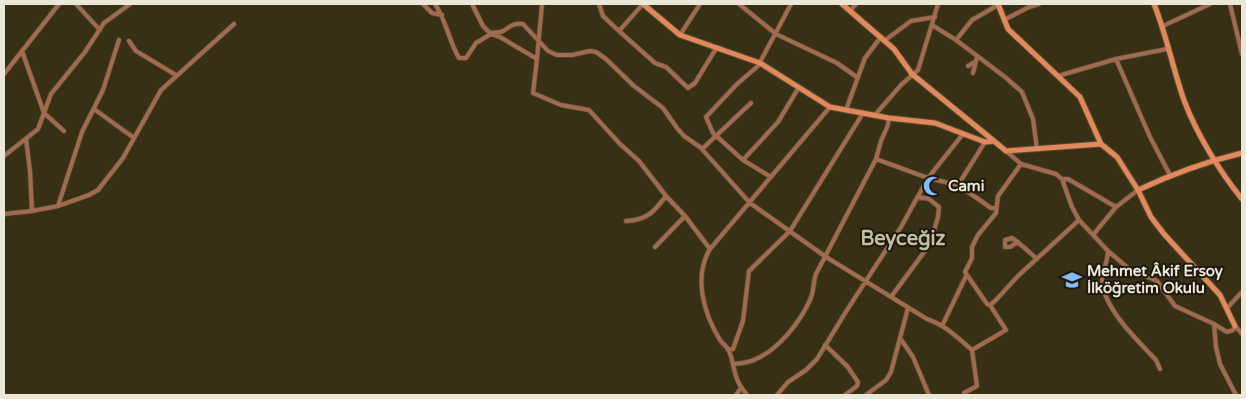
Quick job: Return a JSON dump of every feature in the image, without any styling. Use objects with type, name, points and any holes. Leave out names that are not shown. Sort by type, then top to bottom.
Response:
[{"type":"street","points":[[4,74],[58,4]]},
{"type":"street","points":[[76,4],[100,30]]},
{"type":"street","points":[[4,156],[38,129],[50,94],[85,52],[104,23],[130,4]]},
{"type":"street","points":[[423,4],[432,13],[442,15]]},
{"type":"street","points":[[435,4],[442,15],[459,58],[466,58],[476,43],[491,34],[500,37],[537,59]]},
{"type":"street","points":[[472,4],[483,26],[490,33],[502,32],[509,25],[516,23],[523,24],[548,51],[557,55],[596,52],[606,59],[648,99],[663,108],[684,136],[702,149],[750,203],[826,257],[908,308],[953,333],[972,350],[977,386],[964,393]]},
{"type":"street","points":[[542,4],[533,93],[561,105],[589,110],[620,144],[639,161],[666,196],[686,216],[710,249]]},
{"type":"street","points":[[598,4],[603,16],[619,31],[655,63],[666,67],[688,88],[695,83],[717,47]]},
{"type":"street","points":[[619,31],[643,4],[680,35],[760,63],[830,107],[874,116],[935,123],[985,142],[994,141]]},
{"type":"street","points":[[680,35],[700,4]]},
{"type":"street","points":[[739,4],[776,34],[837,63],[858,78]]},
{"type":"street","points":[[771,177],[743,160],[713,134],[706,117],[737,84],[758,66],[791,4]]},
{"type":"street","points":[[842,4],[894,49],[912,74],[1021,164],[1056,174],[1116,208]]},
{"type":"street","points":[[850,11],[856,4]]},
{"type":"street","points":[[874,116],[901,84],[918,70],[938,4]]},
{"type":"street","points":[[956,40],[972,20],[998,4],[1008,29],[1080,97],[1101,144],[1117,157],[1138,190],[1151,217],[1220,294],[1242,334]]},
{"type":"street","points":[[1004,20],[1039,4]]},
{"type":"street","points":[[1154,4],[1163,26],[1167,49],[1186,104],[1215,160],[1242,199]]},
{"type":"street","points":[[1163,26],[1210,4]]},
{"type":"street","points":[[1230,4],[1242,54]]},
{"type":"street","points":[[846,110],[865,58],[882,40],[912,21],[935,16]]},
{"type":"street","points":[[4,214],[58,206],[98,190],[123,158],[161,90],[234,24]]},
{"type":"street","points":[[932,25],[956,40],[1006,77],[1022,92],[1034,119],[1037,148]]},
{"type":"street","points":[[58,206],[82,132],[103,90],[119,40]]},
{"type":"street","points":[[129,41],[136,51],[176,75]]},
{"type":"street","points":[[1058,76],[1116,59],[1167,49]]},
{"type":"street","points":[[22,51],[44,113],[64,131]]},
{"type":"street","points":[[973,73],[977,57]]},
{"type":"street","points":[[1116,59],[1150,137],[1170,175]]},
{"type":"street","points":[[968,66],[975,62]]},
{"type":"street","points":[[743,160],[778,122],[799,87]]},
{"type":"street","points":[[702,149],[751,103]]},
{"type":"street","points":[[747,395],[736,378],[734,364],[728,350],[710,321],[701,290],[702,265],[710,249],[830,107]]},
{"type":"street","points":[[94,109],[134,138]]},
{"type":"street","points":[[728,350],[733,348],[743,321],[749,271],[790,231],[863,113]]},
{"type":"street","points":[[734,364],[757,359],[782,340],[798,320],[811,298],[814,280],[876,159],[889,118]]},
{"type":"street","points":[[777,395],[788,382],[806,370],[817,359],[865,281],[902,227],[928,178],[963,134]]},
{"type":"street","points":[[26,139],[32,211]]},
{"type":"street","points":[[958,186],[985,142]]},
{"type":"street","points":[[1006,151],[1101,144]]},
{"type":"street","points":[[1093,235],[1116,208],[1138,190],[1170,175],[1242,153]]},
{"type":"street","points":[[876,159],[928,178],[958,186],[991,208],[996,208]]},
{"type":"street","points":[[942,326],[966,276],[965,272],[972,258],[972,247],[978,234],[996,213],[998,196],[1021,164]]},
{"type":"street","points":[[1062,179],[1079,220],[1108,251],[1128,268],[1157,282],[1175,306],[1227,332],[1233,330],[1236,326]]},
{"type":"street","points":[[626,221],[637,221],[653,213],[666,196]]},
{"type":"street","points":[[891,297],[930,244],[938,217],[939,207],[929,199],[918,197]]},
{"type":"street","points":[[654,247],[686,216]]},
{"type":"street","points":[[990,305],[1018,276],[1079,220]]},
{"type":"street","points":[[1018,242],[1011,249],[1005,247],[1005,240],[1012,238],[1018,242],[1037,259]]},
{"type":"street","points":[[1108,251],[1108,259],[1103,270],[1102,282],[1110,304],[1124,324],[1156,360],[1160,369]]},
{"type":"street","points":[[966,276],[987,304],[990,305],[1006,330],[972,350]]},
{"type":"street","points":[[1227,308],[1242,292]]},
{"type":"street","points":[[866,395],[889,376],[908,308]]},
{"type":"street","points":[[1214,324],[1220,364],[1236,395]]},
{"type":"street","points":[[900,338],[913,357],[929,395]]},
{"type":"street","points":[[825,345],[847,366],[858,382],[857,386],[846,395]]},
{"type":"street","points":[[736,395],[741,388]]},
{"type":"place","name":"Cami","points":[[933,186]]},
{"type":"place","name":"Mehmet Âkif Ersoy İlköğretim Okulu","points":[[1072,280]]},
{"type":"district","name":"Beyceğiz","points":[[903,238]]}]
